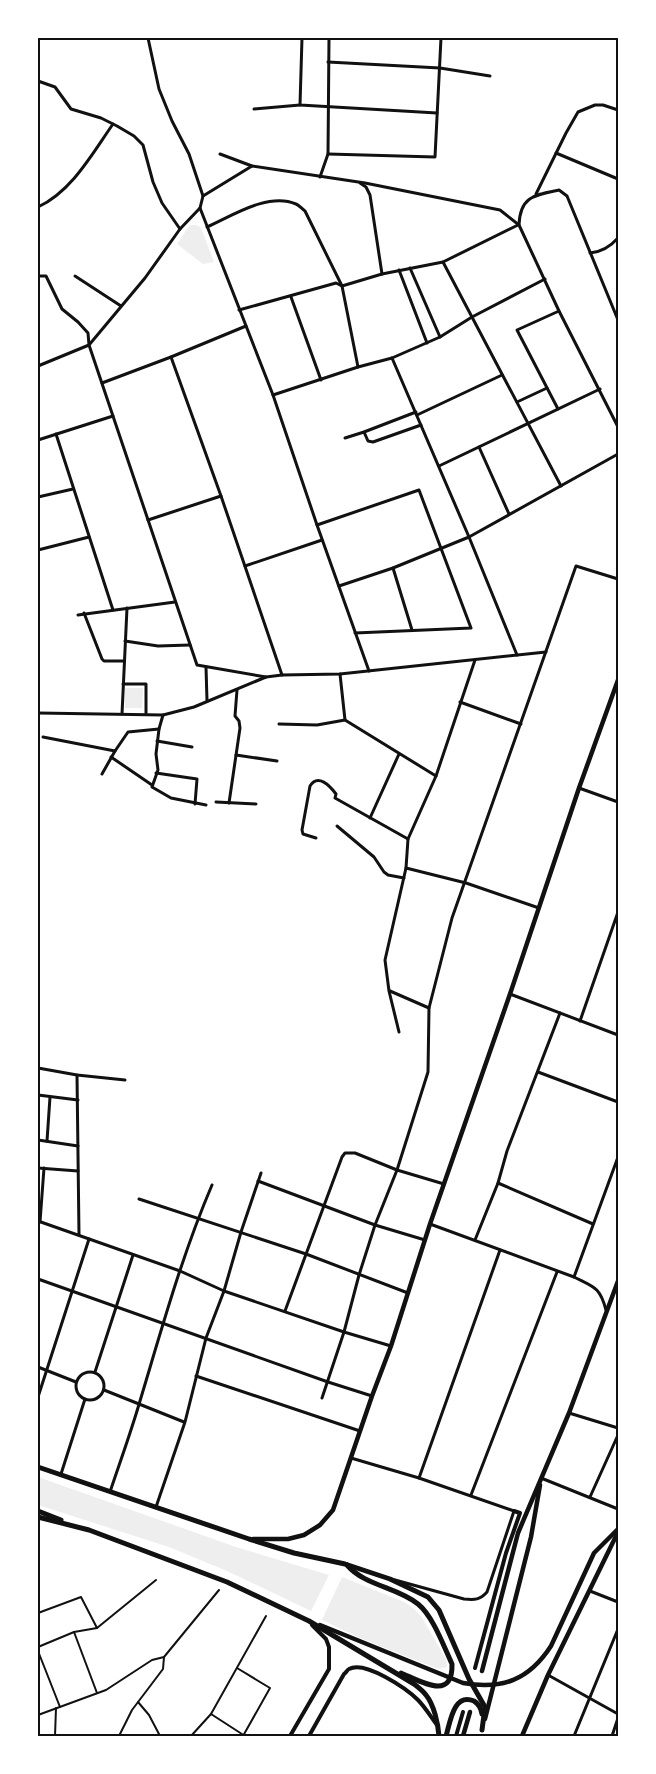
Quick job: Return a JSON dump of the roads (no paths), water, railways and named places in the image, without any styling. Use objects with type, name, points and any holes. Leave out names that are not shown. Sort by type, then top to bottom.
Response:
[{"type":"highway","points":[[38,1467],[249,1539],[294,1553],[347,1565],[390,1579],[428,1597],[439,1610],[485,1708],[480,1736]]},
{"type":"highway","points":[[38,1512],[221,1580],[309,1621],[414,1684],[426,1695],[438,1727],[439,1736]]},
{"type":"highway","points":[[38,1517],[89,1530]]},
{"type":"highway","points":[[347,1565],[361,1576],[406,1596],[419,1604],[427,1612],[452,1664],[453,1672],[449,1682],[446,1684],[442,1686],[429,1686],[380,1663]]},
{"type":"highway","points":[[446,1736],[455,1706],[465,1700],[476,1702],[481,1708],[482,1730]]},
{"type":"main road","points":[[249,1539],[288,1539],[304,1535],[320,1525],[333,1510],[391,1346],[430,1224],[579,788],[618,680]]},
{"type":"main road","points":[[482,1671],[518,1533],[569,1413],[618,1281]]},
{"type":"main road","points":[[482,1730],[531,1537],[541,1478]]},
{"type":"main road","points":[[522,1736],[548,1675],[618,1531]]},
{"type":"main road","points":[[309,1621],[462,1683],[481,1686],[502,1684],[515,1680],[535,1666],[544,1656],[594,1553],[618,1531]]},
{"type":"main road","points":[[463,1736],[470,1712]]},
{"type":"street","points":[[38,366],[90,345],[145,278],[180,229],[200,208],[203,196],[190,154],[172,121],[159,89],[148,38]]},
{"type":"street","points":[[300,105],[302,38]]},
{"type":"street","points":[[320,177],[328,154],[329,38]]},
{"type":"street","points":[[328,154],[434,157],[441,38]]},
{"type":"street","points":[[328,62],[440,68],[490,76]]},
{"type":"street","points":[[38,81],[55,87],[70,109],[101,118],[134,136],[143,145],[162,203],[180,229]]},
{"type":"street","points":[[254,109],[300,105],[437,114]]},
{"type":"street","points":[[536,194],[578,112],[595,105],[603,105],[618,110]]},
{"type":"street","points":[[38,207],[68,186],[112,124]]},
{"type":"street","points":[[556,153],[618,179]]},
{"type":"street","points":[[220,154],[252,166],[360,182],[500,210],[518,225],[618,428]]},
{"type":"street","points":[[203,196],[252,166]]},
{"type":"street","points":[[360,182],[366,187],[370,195],[382,274]]},
{"type":"street","points":[[518,225],[519,213],[527,200],[536,194],[559,190],[567,196],[618,320]]},
{"type":"street","points":[[207,227],[264,202],[275,201],[296,204],[305,211],[342,286],[358,367]]},
{"type":"street","points":[[200,208],[273,396],[369,671]]},
{"type":"street","points":[[239,310],[336,283],[342,286],[382,274],[442,262],[518,225]]},
{"type":"street","points":[[590,253],[598,252],[611,246],[618,238]]},
{"type":"street","points":[[442,262],[561,486]]},
{"type":"street","points":[[410,268],[440,337]]},
{"type":"street","points":[[399,270],[427,343]]},
{"type":"street","points":[[38,276],[46,276],[62,309],[88,333],[102,383],[197,665],[266,677],[340,674],[546,652]]},
{"type":"street","points":[[75,276],[121,306]]},
{"type":"street","points":[[273,396],[358,367],[392,358],[427,343],[545,279]]},
{"type":"street","points":[[291,297],[321,380]]},
{"type":"street","points":[[558,409],[517,330],[559,311]]},
{"type":"street","points":[[102,383],[246,326]]},
{"type":"street","points":[[171,357],[282,675]]},
{"type":"street","points":[[392,358],[470,537],[518,655]]},
{"type":"street","points":[[345,438],[416,414],[502,375]]},
{"type":"street","points":[[517,402],[547,388]]},
{"type":"street","points":[[439,466],[600,389]]},
{"type":"street","points":[[38,440],[113,416]]},
{"type":"street","points":[[364,432],[368,441],[373,442],[421,425]]},
{"type":"street","points":[[56,434],[113,610]]},
{"type":"street","points":[[479,447],[509,514]]},
{"type":"street","points":[[339,586],[392,568],[470,537],[618,454]]},
{"type":"street","points":[[38,497],[73,489]]},
{"type":"street","points":[[317,525],[419,490],[470,628],[355,633]]},
{"type":"street","points":[[148,520],[221,496]]},
{"type":"street","points":[[38,550],[89,537]]},
{"type":"street","points":[[245,566],[322,540]]},
{"type":"street","points":[[322,1398],[344,1332],[375,1225],[397,1170],[428,1072],[429,1008],[452,918],[466,883],[576,566],[618,579]]},
{"type":"street","points":[[392,568],[412,630]]},
{"type":"street","points":[[78,615],[176,602]]},
{"type":"street","points":[[122,714],[127,608]]},
{"type":"street","points":[[84,613],[102,659],[104,661],[124,661]]},
{"type":"street","points":[[125,641],[158,646],[190,645]]},
{"type":"street","points":[[399,1032],[389,991],[385,960],[406,868],[408,839],[436,776],[475,660]]},
{"type":"street","points":[[206,667],[207,701]]},
{"type":"street","points":[[340,674],[345,720]]},
{"type":"street","points":[[38,713],[163,715],[194,707],[266,677]]},
{"type":"street","points":[[123,684],[146,684],[146,714]]},
{"type":"street","points":[[229,803],[240,728],[239,720],[235,716],[237,690]]},
{"type":"street","points":[[460,702],[521,724]]},
{"type":"street","points":[[152,785],[158,767],[156,759],[157,741],[163,715]]},
{"type":"street","points":[[279,724],[317,725],[345,720],[436,776]]},
{"type":"street","points":[[102,774],[115,750],[128,732],[159,729]]},
{"type":"street","points":[[43,737],[115,750]]},
{"type":"street","points":[[157,741],[192,747]]},
{"type":"street","points":[[370,818],[399,754]]},
{"type":"street","points":[[236,755],[277,761]]},
{"type":"street","points":[[111,758],[152,785],[153,788],[171,798],[206,805]]},
{"type":"street","points":[[156,773],[196,778],[198,781],[195,804]]},
{"type":"street","points":[[316,838],[303,834],[302,830],[310,786],[312,782],[317,780],[327,784],[336,794],[335,798],[408,839]]},
{"type":"street","points":[[579,788],[618,802]]},
{"type":"street","points":[[216,802],[256,804]]},
{"type":"street","points":[[337,826],[374,857],[384,872],[388,875],[404,878]]},
{"type":"street","points":[[406,868],[466,883],[539,908]]},
{"type":"street","points":[[580,1021],[618,912]]},
{"type":"street","points":[[389,991],[429,1008]]},
{"type":"street","points":[[510,994],[618,1036]]},
{"type":"street","points":[[475,1240],[498,1183],[507,1151],[560,1013]]},
{"type":"street","points":[[38,1068],[78,1075],[126,1080]]},
{"type":"street","points":[[538,1072],[618,1102]]},
{"type":"street","points":[[78,1075],[79,1235]]},
{"type":"street","points":[[38,1096],[78,1100]]},
{"type":"street","points":[[47,1141],[50,1097]]},
{"type":"street","points":[[38,1140],[78,1146]]},
{"type":"street","points":[[285,1311],[342,1157],[345,1154],[355,1153],[397,1170],[444,1184]]},
{"type":"street","points":[[574,1277],[618,1157]]},
{"type":"street","points":[[38,1168],[78,1171]]},
{"type":"street","points":[[44,1168],[39,1221],[180,1271],[224,1291],[391,1346]]},
{"type":"street","points":[[156,1506],[184,1422],[206,1338],[224,1291],[260,1173]]},
{"type":"street","points":[[258,1181],[375,1225],[425,1240]]},
{"type":"street","points":[[498,1183],[593,1224]]},
{"type":"street","points":[[110,1492],[140,1403],[162,1322],[198,1218],[212,1185]]},
{"type":"street","points":[[139,1199],[306,1254],[408,1293]]},
{"type":"street","points":[[430,1224],[574,1277],[595,1288],[602,1295],[606,1310]]},
{"type":"street","points":[[38,1397],[89,1239]]},
{"type":"street","points":[[419,1478],[500,1250]]},
{"type":"street","points":[[95,1372],[133,1255]]},
{"type":"street","points":[[471,1495],[557,1272]]},
{"type":"street","points":[[38,1279],[372,1396]]},
{"type":"street","points":[[38,1367],[76,1382]]},
{"type":"street","points":[[86,1372],[95,1372],[104,1382],[104,1390],[98,1398],[85,1399],[76,1390],[76,1382],[78,1377],[86,1372]]},
{"type":"street","points":[[196,1376],[360,1431]]},
{"type":"street","points":[[104,1390],[184,1422]]},
{"type":"street","points":[[60,1475],[85,1399]]},
{"type":"street","points":[[569,1413],[618,1428]]},
{"type":"street","points":[[590,1497],[618,1435]]},
{"type":"street","points":[[351,1458],[419,1478],[520,1513],[506,1553],[475,1668]]},
{"type":"street","points":[[541,1478],[618,1509]]},
{"type":"street","points":[[390,1579],[407,1582],[464,1599],[482,1598],[487,1592],[514,1511]]},
{"type":"street","points":[[618,1525],[618,1531]]},
{"type":"street","points":[[38,1647],[74,1632],[97,1628],[156,1580]]},
{"type":"street","points":[[119,1736],[132,1710],[163,1669],[164,1657],[219,1590]]},
{"type":"street","points":[[590,1591],[618,1602]]},
{"type":"street","points":[[38,1613],[81,1597],[97,1628]]},
{"type":"street","points":[[191,1736],[211,1714],[266,1616]]},
{"type":"street","points":[[290,1736],[328,1670],[330,1657],[326,1639],[309,1621]]},
{"type":"street","points":[[574,1736],[618,1629]]},
{"type":"street","points":[[74,1632],[98,1693]]},
{"type":"street","points":[[38,1651],[60,1706]]},
{"type":"street","points":[[38,1715],[98,1693],[126,1678],[152,1660],[164,1657]]},
{"type":"street","points":[[211,1714],[244,1736],[270,1688],[237,1668]]},
{"type":"street","points":[[309,1736],[344,1674],[349,1669],[355,1668],[370,1670],[406,1691],[424,1707],[438,1727]]},
{"type":"street","points":[[548,1675],[618,1714]]},
{"type":"street","points":[[138,1702],[149,1715],[160,1736]]},
{"type":"street","points":[[55,1736],[56,1708]]},
{"type":"street","points":[[456,1736],[463,1712]]},
{"type":"street","points":[[612,1736],[618,1718]]}]
